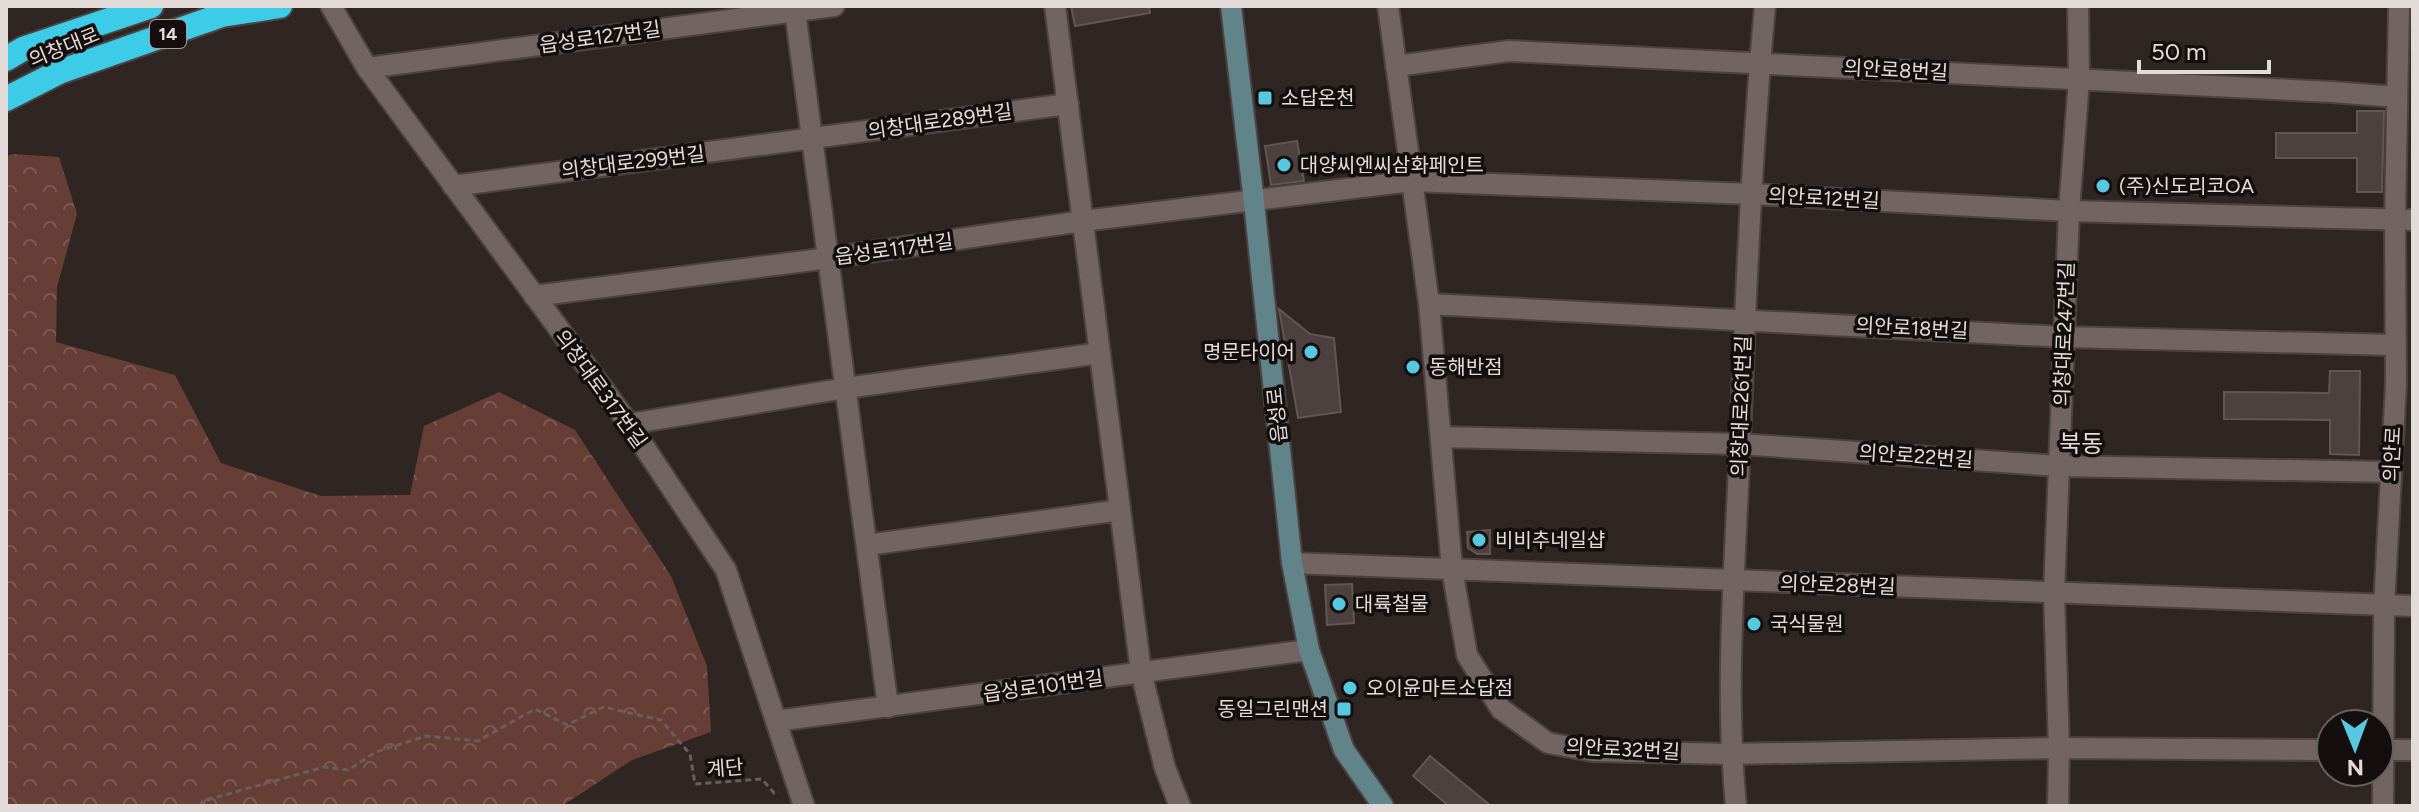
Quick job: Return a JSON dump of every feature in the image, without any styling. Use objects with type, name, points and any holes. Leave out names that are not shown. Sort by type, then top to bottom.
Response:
[{"type":"highway","name":"의창대로","points":[[6,59],[23,49],[151,6]]},
{"type":"highway","name":"의창대로","points":[[6,99],[59,72],[222,15],[280,6]]},
{"type":"main road","name":"읍성로","points":[[1231,6],[1292,563],[1309,650],[1344,750],[1383,806]]},
{"type":"street","name":"의창대로317번길","points":[[331,6],[367,68],[629,424],[726,570],[801,799]]},
{"type":"street","name":"읍성로127번길","points":[[367,68],[834,6]]},
{"type":"street","points":[[1055,6],[1141,672],[1165,768],[1180,806]]},
{"type":"street","name":"의안로32번길","points":[[1388,6],[1429,304],[1452,569],[1467,655],[1501,709],[1548,743],[1592,751],[1731,754],[2059,748],[2315,750]]},
{"type":"street","name":"의창대로261번길","points":[[1736,806],[1731,754],[1734,581],[1744,319],[1765,6]]},
{"type":"street","name":"의창대로247번길","points":[[2058,806],[2054,593],[2069,211],[2079,79],[2078,6]]},
{"type":"street","name":"의안로","points":[[2381,708],[2391,472],[2405,386],[2395,345],[2404,220],[2397,97],[2399,6]]},
{"type":"street","points":[[795,11],[888,707]]},
{"type":"street","name":"의안로8번길","points":[[1396,66],[1509,51],[2397,97]]},
{"type":"street","name":"의창대로289번길","points":[[812,139],[1068,104]]},
{"type":"street","name":"의창대로299번길","points":[[453,186],[812,139]]},
{"type":"street","name":"의안로12번길","points":[[1254,202],[1412,181],[1751,194],[2069,211],[2404,220]]},
{"type":"street","name":"읍성로117번길","points":[[534,296],[1083,221],[1254,202]]},
{"type":"street","name":"의안로18번길","points":[[1429,304],[2064,337],[2395,345]]},
{"type":"street","points":[[629,424],[846,388],[1100,353]]},
{"type":"street","name":"의안로22번길","points":[[1441,437],[1740,444],[2059,466],[2391,472]]},
{"type":"street","points":[[867,545],[1120,510]]},
{"type":"street","name":"의안로28번길","points":[[1292,563],[2413,606]]},
{"type":"street","name":"읍성로101번길","points":[[776,721],[1309,650]]},
{"type":"path","name":"계단","points":[[200,806],[203,801],[324,767],[348,770],[376,752],[426,736],[478,741],[535,709],[567,725],[603,707],[661,720],[690,754],[695,784],[762,779],[774,793],[801,799]]},
{"type":"green space","points":[[12,154],[59,157],[77,214],[57,287],[56,342],[175,375],[221,463],[321,496],[410,495],[424,426],[499,392],[575,430],[671,576],[707,666],[711,732],[632,760],[562,806],[6,806],[6,157]]},
{"type":"building","points":[[1071,6],[1149,6],[1150,13],[1075,26]]},
{"type":"building","points":[[2357,111],[2384,111],[2382,192],[2357,192],[2357,158],[2276,158],[2276,133],[2357,133]]},
{"type":"building","name":"대양씨엔씨삼화페인트","points":[[1297,141],[1304,181],[1271,185],[1265,146]]},
{"type":"building","name":"명문타이어","points":[[1279,309],[1310,334],[1334,338],[1341,412],[1298,418]]},
{"type":"building","points":[[2330,371],[2360,371],[2359,455],[2330,454],[2330,420],[2224,419],[2224,392],[2329,393]]},
{"type":"building","name":"비비추네일샵","points":[[1490,530],[1490,554],[1477,554],[1468,548],[1467,532]]},
{"type":"building","name":"대륙철물","points":[[1352,584],[1354,623],[1327,625],[1325,585]]},
{"type":"building","points":[[1430,756],[1491,806],[1449,806],[1413,776]]},
{"type":"place","name":"소답온천","points":[[1265,98]]},
{"type":"place","name":"대양씨엔씨삼화페인트","points":[[1284,165]]},
{"type":"place","name":"(주)신도리코OA","points":[[2103,186]]},
{"type":"place","name":"명문타이어","points":[[1311,352]]},
{"type":"place","name":"동해반점","points":[[1413,367]]},
{"type":"place","name":"비비추네일샵","points":[[1479,540]]},
{"type":"place","name":"대륙철물","points":[[1339,604]]},
{"type":"place","name":"국식물원","points":[[1754,624]]},
{"type":"place","name":"오이윤마트소답점","points":[[1350,688]]},
{"type":"place","name":"동일그린맨션","points":[[1344,709]]},
{"type":"district","name":"북동","points":[[2081,444]]}]
